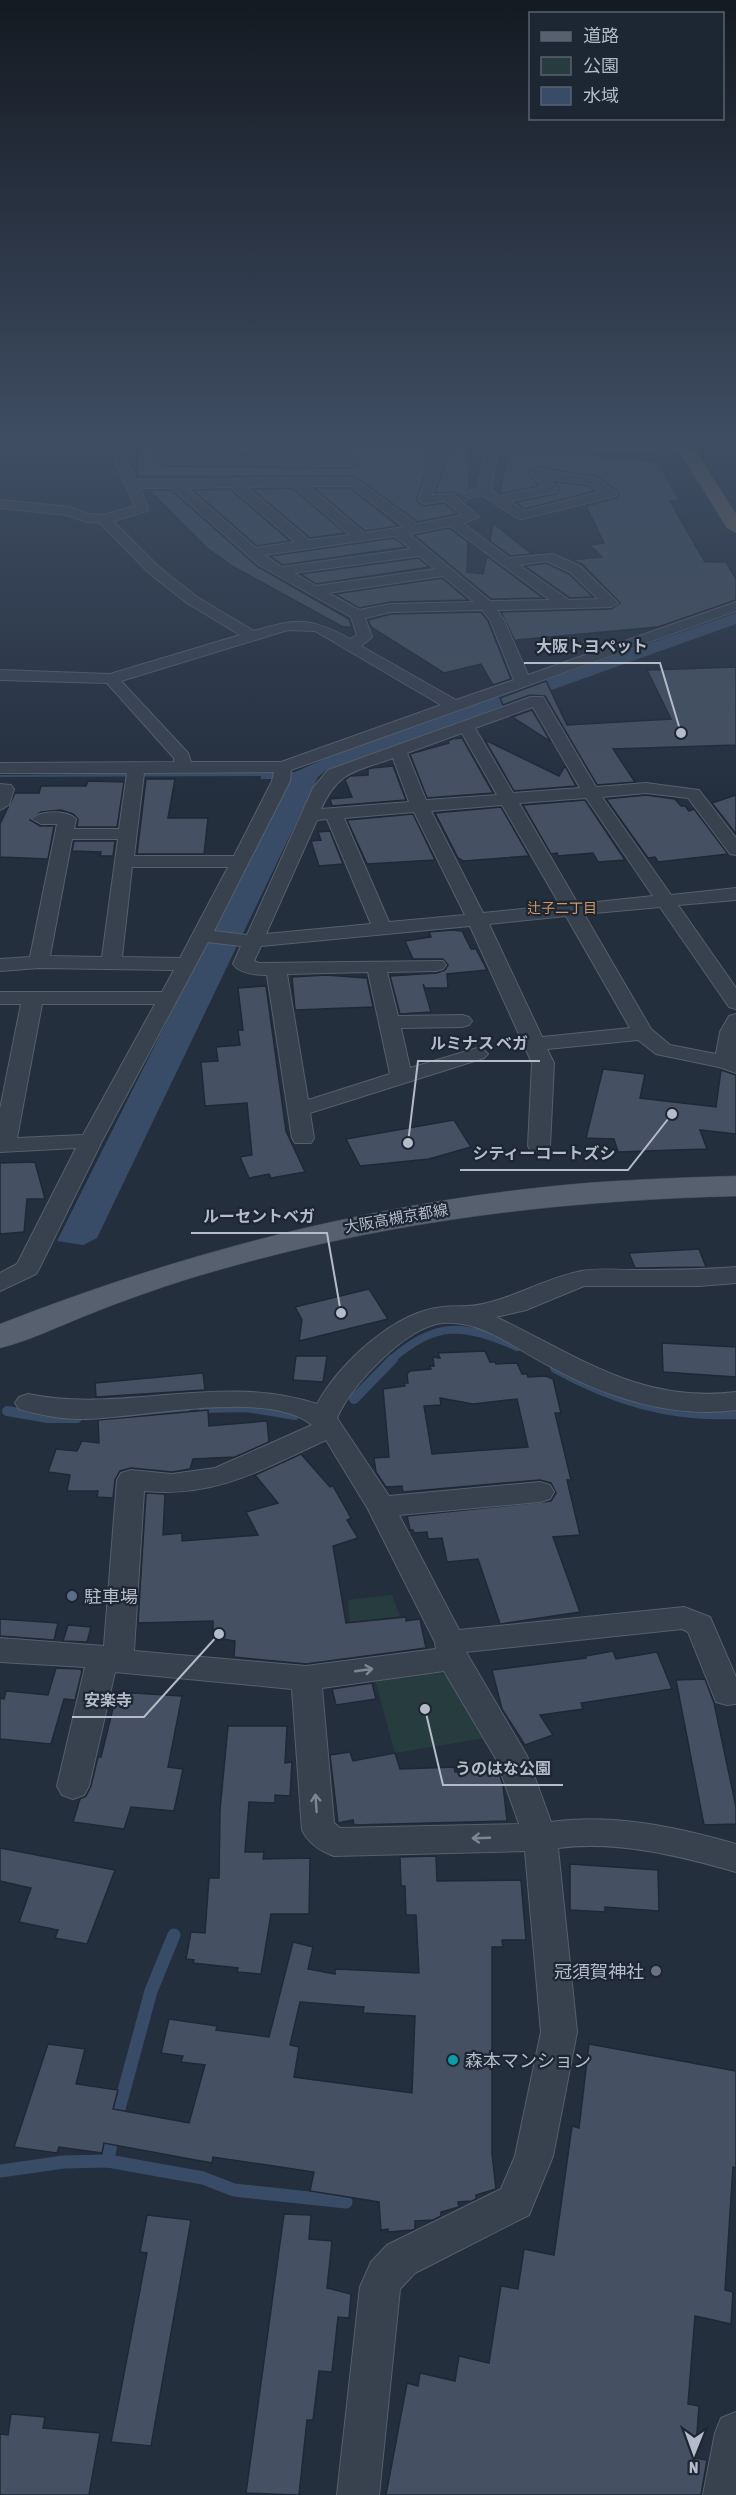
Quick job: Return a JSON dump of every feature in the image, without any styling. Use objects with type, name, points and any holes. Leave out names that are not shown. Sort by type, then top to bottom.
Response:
[{"type":"main road","name":"大阪高槻京都線","points":[[0,1337],[229,1254],[362,1223],[420,1212],[550,1196],[736,1186]]},
{"type":"main road","name":"大阪高槻京都線","points":[[0,1354],[53,1332],[190,1285],[326,1250],[415,1232],[530,1215],[638,1206],[736,1203]]},
{"type":"street","points":[[145,560],[192,600],[252,636]]},
{"type":"street","points":[[265,560],[357,615],[365,637],[350,646]]},
{"type":"street","points":[[280,571],[358,560]]},
{"type":"street","points":[[432,560],[484,604],[497,620],[523,682]]},
{"type":"street","points":[[506,562],[519,560]]},
{"type":"street","points":[[357,615],[391,608],[484,604],[611,603],[575,569],[556,560]]},
{"type":"street","points":[[506,562],[564,603]]},
{"type":"street","points":[[316,590],[446,572]]},
{"type":"street","points":[[0,768],[135,772],[183,766],[282,773],[454,706],[736,606]]},
{"type":"street","points":[[0,675],[111,679],[287,626],[318,627],[454,706]]},
{"type":"street","points":[[111,679],[182,757],[183,766]]},
{"type":"street","points":[[436,965],[276,969],[245,966],[243,960],[248,941],[322,788],[334,774],[537,700],[591,792],[736,1003]]},
{"type":"street","points":[[465,725],[506,800],[644,1033],[663,1050],[730,1064],[730,1032],[736,1020]]},
{"type":"street","points":[[398,751],[420,807],[477,920],[543,1063],[539,1146]]},
{"type":"street","points":[[111,963],[135,772]]},
{"type":"street","points":[[0,1283],[27,1269],[91,1141],[186,964],[205,937],[282,773]]},
{"type":"street","points":[[310,815],[334,815],[646,788],[693,794],[736,850]]},
{"type":"street","points":[[0,789],[5,789],[0,805]]},
{"type":"street","points":[[334,815],[382,928]]},
{"type":"street","points":[[39,962],[67,819],[41,819]]},
{"type":"street","points":[[64,834],[127,834]]},
{"type":"street","points":[[123,862],[240,861]]},
{"type":"street","points":[[205,937],[248,941],[736,894]]},
{"type":"street","points":[[0,965],[39,962],[186,964]]},
{"type":"street","points":[[376,966],[402,1078]]},
{"type":"street","points":[[276,969],[303,1138]]},
{"type":"street","points":[[33,997],[2,1145],[91,1141]]},
{"type":"street","points":[[0,998],[168,998]]},
{"type":"street","points":[[389,1022],[462,1021]]},
{"type":"street","points":[[535,1044],[644,1033]]},
{"type":"street","points":[[298,1110],[477,1054]]},
{"type":"street","points":[[328,1422],[329,1401],[390,1337],[418,1320],[442,1316],[467,1316],[517,1304],[568,1282],[584,1278],[699,1278],[736,1275]]},
{"type":"street","points":[[467,1316],[491,1322],[561,1362],[633,1393],[693,1403],[736,1401]]},
{"type":"street","points":[[28,1403],[86,1410],[208,1399],[257,1399],[307,1408],[328,1422],[381,1507],[451,1650],[511,1756],[540,1837],[559,2032],[534,2156],[515,2202],[401,2259],[385,2276],[377,2298],[362,2473],[358,2495]]},
{"type":"street","points":[[73,1786],[111,1659],[131,1480],[172,1484],[220,1477],[328,1422]]},
{"type":"street","points":[[381,1507],[540,1492]]},
{"type":"street","points":[[0,1650],[306,1678],[451,1650],[684,1618],[700,1625],[727,1693],[736,1692]]},
{"type":"street","points":[[306,1678],[318,1830],[334,1842],[540,1837],[561,1832],[659,1839],[697,1846],[736,1858]]},
{"type":"street","points":[[724,2495],[736,2433]]},
{"type":"green space","points":[[392,1595],[400,1616],[350,1622],[348,1600]]},
{"type":"green space","points":[[440,1672],[448,1677],[485,1738],[395,1753],[375,1680]]},
{"type":"water","points":[[736,613],[736,624],[326,770],[318,777],[97,1238],[83,1245],[57,1241],[288,779],[261,779],[261,776],[0,777],[0,775],[295,772],[338,753]]},
{"type":"building","points":[[224,560],[251,560],[258,567],[349,619],[352,627],[343,627]]},
{"type":"building","points":[[276,560],[314,560],[283,565]]},
{"type":"building","points":[[400,560],[421,560],[430,567],[316,584],[301,574]]},
{"type":"building","points":[[445,560],[467,560],[467,572],[483,574],[486,560],[493,560],[543,598],[491,599]]},
{"type":"building","points":[[572,560],[726,562],[736,579],[736,600],[658,627],[517,640],[517,645],[501,612],[611,609],[620,603],[582,564]]},
{"type":"building","points":[[546,563],[569,574],[593,597],[570,598],[525,566]]},
{"type":"building","points":[[442,578],[468,600],[391,602],[359,608],[335,594]]},
{"type":"building","points":[[481,612],[488,621],[511,679],[493,685],[481,664],[444,673],[371,627],[368,620],[391,614]]},
{"type":"building","points":[[736,667],[736,745],[613,749],[635,782],[597,785],[545,696],[530,695],[503,705],[500,698],[546,681],[567,725],[671,719],[647,670]]},
{"type":"building","points":[[532,710],[551,742],[512,717]]},
{"type":"building","points":[[462,738],[493,793],[427,798],[410,754],[449,743],[448,741],[452,739]]},
{"type":"building","points":[[485,740],[559,776],[565,766],[576,786],[514,791]]},
{"type":"building","points":[[393,766],[406,800],[332,806],[330,799],[352,797],[345,780],[350,776],[368,775],[368,769]]},
{"type":"building","points":[[146,779],[175,779],[168,818],[208,818],[204,854],[137,854]]},
{"type":"building","points":[[88,781],[124,782],[117,827],[77,827],[78,819],[73,814],[61,810],[41,812],[30,820],[40,826],[54,826],[48,859],[0,857],[0,824],[15,793],[39,793],[41,786],[86,786]]},
{"type":"building","points":[[646,795],[675,799],[689,811],[694,809],[728,854],[658,862],[655,857],[648,858],[606,799]]},
{"type":"building","points":[[736,795],[736,834],[712,803]]},
{"type":"building","points":[[585,800],[625,860],[598,862],[593,853],[558,856],[557,853],[551,854],[523,805]]},
{"type":"building","points":[[501,807],[529,856],[463,861],[458,858],[435,813]]},
{"type":"building","points":[[413,814],[435,860],[367,864],[347,820]]},
{"type":"building","points":[[330,831],[343,864],[319,866],[311,841],[321,840],[318,832]]},
{"type":"building","points":[[74,841],[115,841],[113,856],[100,856],[101,852],[72,851]]},
{"type":"building","points":[[462,931],[471,949],[476,949],[487,970],[447,974],[448,988],[425,988],[423,984],[431,1012],[400,1014],[390,976],[437,973],[445,970],[448,965],[443,959],[413,959],[405,941],[431,937],[429,932]]},
{"type":"building","points":[[326,975],[367,978],[373,1007],[295,1010],[292,977]]},
{"type":"building","points":[[266,986],[286,1131],[305,1172],[271,1178],[269,1174],[249,1178],[240,1157],[252,1155],[247,1103],[205,1106],[201,1062],[218,1061],[216,1047],[240,1045],[238,1030],[243,1030],[238,988]]},
{"type":"building","points":[[603,1069],[645,1074],[640,1098],[716,1107],[721,1070],[736,1075],[736,1134],[700,1130],[707,1149],[618,1152],[614,1139],[586,1138]]},
{"type":"building","points":[[454,1120],[471,1147],[429,1159],[360,1166],[346,1139]]},
{"type":"building","points":[[35,1162],[45,1199],[27,1199],[24,1232],[0,1234],[0,1163]]},
{"type":"building","points":[[699,1249],[706,1267],[635,1268],[629,1253]]},
{"type":"building","points":[[369,1289],[388,1319],[299,1341],[302,1320],[295,1307]]},
{"type":"building","points":[[662,1343],[736,1347],[736,1377],[663,1372]]},
{"type":"building","points":[[485,1351],[490,1362],[517,1363],[522,1374],[527,1374],[528,1377],[546,1376],[553,1379],[561,1413],[555,1413],[571,1480],[567,1480],[580,1535],[553,1537],[580,1612],[500,1624],[478,1559],[447,1562],[442,1538],[428,1539],[427,1532],[414,1533],[410,1530],[407,1516],[551,1501],[556,1493],[551,1483],[540,1480],[403,1492],[402,1486],[386,1487],[376,1472],[374,1458],[389,1457],[383,1389],[405,1386],[404,1383],[408,1383],[407,1374],[410,1371],[431,1369],[430,1366],[434,1366],[433,1357],[440,1358],[438,1353]],"holes":[[[440,1398],[473,1404],[517,1399],[528,1447],[432,1454],[424,1406],[441,1405]]]},
{"type":"building","points":[[296,1356],[327,1356],[323,1382],[293,1380]]},
{"type":"building","points":[[203,1373],[205,1390],[96,1397],[95,1383]]},
{"type":"building","points":[[208,1410],[209,1426],[267,1421],[269,1442],[235,1457],[193,1459],[190,1469],[172,1472],[131,1468],[120,1471],[115,1480],[113,1498],[97,1497],[98,1491],[67,1491],[70,1475],[48,1472],[56,1449],[77,1451],[82,1441],[99,1443],[98,1420]]},
{"type":"building","points":[[301,1454],[330,1487],[333,1486],[351,1518],[347,1520],[358,1538],[333,1546],[346,1623],[406,1617],[406,1621],[420,1619],[426,1648],[306,1664],[234,1657],[235,1641],[213,1637],[213,1621],[138,1623],[146,1493],[165,1494],[163,1535],[182,1533],[182,1541],[258,1535],[246,1512],[278,1503],[255,1475]]},
{"type":"building","points":[[0,1619],[58,1623],[54,1640],[0,1636]]},
{"type":"building","points":[[68,1625],[91,1627],[87,1642],[63,1641]]},
{"type":"building","points":[[613,1651],[616,1659],[657,1652],[672,1689],[581,1703],[583,1709],[540,1715],[553,1735],[525,1745],[502,1709],[492,1670],[586,1658],[586,1656]]},
{"type":"building","points":[[56,1668],[82,1671],[75,1700],[64,1699],[51,1744],[0,1739],[0,1698],[4,1699],[6,1691],[48,1695]]},
{"type":"building","points":[[705,1679],[714,1703],[736,1807],[736,1824],[704,1825],[676,1680]]},
{"type":"building","points":[[372,1683],[376,1699],[336,1705],[332,1689]]},
{"type":"building","points":[[117,1692],[182,1696],[168,1767],[183,1769],[174,1811],[131,1807],[124,1829],[73,1822],[80,1799],[86,1796],[91,1786],[98,1757],[101,1757]]},
{"type":"building","points":[[228,1726],[287,1726],[285,1763],[292,1762],[290,1796],[275,1795],[275,1803],[249,1802],[245,1852],[264,1852],[263,1859],[310,1858],[309,1914],[271,1914],[261,1974],[237,1972],[238,1968],[193,1963],[194,1960],[186,1959],[191,1932],[205,1933],[209,1878],[219,1878],[220,1810]]},
{"type":"building","points":[[350,1752],[353,1761],[395,1753],[400,1769],[454,1767],[455,1772],[498,1770],[503,1785],[507,1821],[354,1825],[353,1820],[338,1823],[330,1755]]},
{"type":"building","points":[[0,1848],[115,1870],[87,1944],[55,1938],[58,1930],[19,1922],[31,1888],[0,1881]]},
{"type":"building","points":[[436,1856],[437,1881],[521,1880],[526,1940],[502,1940],[503,1947],[492,1947],[492,2154],[496,2189],[476,2195],[476,2199],[472,2201],[458,2202],[459,2207],[441,2212],[441,2216],[433,2220],[415,2221],[415,2229],[388,2232],[388,2229],[381,2230],[379,2202],[310,2191],[314,2172],[213,2157],[212,2163],[104,2143],[102,2153],[59,2147],[57,2153],[14,2147],[48,2044],[85,2049],[76,2084],[118,2090],[113,2109],[189,2123],[205,2065],[181,2062],[183,2056],[161,2053],[169,2019],[217,2026],[216,2030],[269,2037],[293,1942],[313,1947],[308,1969],[335,1974],[335,1969],[419,1973],[416,1915],[406,1915],[405,1886],[401,1886],[400,1857]],"holes":[[[300,2002],[364,2007],[363,2013],[415,2016],[412,2093],[294,2077],[299,2047],[290,2045]]]},
{"type":"building","points":[[570,1864],[658,1870],[659,1911],[605,1907],[605,1912],[570,1910]]},
{"type":"building","points":[[589,2044],[736,2071],[736,2168],[733,2167],[725,2290],[733,2292],[731,2324],[695,2316],[688,2404],[699,2406],[695,2458],[707,2460],[701,2495],[386,2495],[407,2383],[418,2386],[420,2373],[455,2381],[459,2356],[489,2363],[501,2286],[518,2289],[524,2249],[554,2255],[572,2126],[579,2128]]},
{"type":"building","points":[[284,2214],[311,2215],[309,2239],[332,2241],[327,2288],[351,2294],[349,2318],[338,2317],[332,2372],[319,2371],[313,2420],[307,2420],[299,2495],[246,2493]]},
{"type":"building","points":[[147,2215],[191,2220],[151,2446],[111,2442],[147,2253],[140,2252]]},
{"type":"building","points":[[11,2414],[45,2417],[43,2428],[100,2433],[89,2495],[0,2495],[0,2434],[8,2435]]},
{"type":"waterway","points":[[391,1360],[422,1338],[451,1330],[466,1330],[517,1347]]},
{"type":"waterway","points":[[354,1399],[393,1359]]},
{"type":"waterway","points":[[555,1368],[598,1389],[642,1404],[688,1413],[736,1414]]},
{"type":"waterway","points":[[203,1408],[246,1407],[295,1415]]},
{"type":"waterway","points":[[105,1417],[185,1409]]},
{"type":"waterway","points":[[7,1411],[48,1418],[77,1418]]},
{"type":"waterway","points":[[116,2120],[151,1991],[174,1935]]},
{"type":"waterway","points":[[108,2161],[112,2136]]},
{"type":"waterway","points":[[0,2171],[64,2162],[108,2161]]},
{"type":"waterway","points":[[108,2161],[203,2178],[234,2190],[346,2202]]},
{"type":"place","name":"大阪トヨペット","points":[[681,733]]},
{"type":"place","name":"シティーコートズシ","points":[[672,1114]]},
{"type":"place","name":"ルミナス ベガ","points":[[408,1143]]},
{"type":"place","name":"ルーセントベガ","points":[[341,1313]]},
{"type":"place","name":"駐車場","points":[[72,1596]]},
{"type":"place","name":"安楽寺","points":[[219,1634]]},
{"type":"place","name":"うのはな公園","points":[[425,1709]]},
{"type":"place","name":"冠須賀神社","points":[[656,1971]]},
{"type":"place","name":"森本マンション","points":[[453,2060]]},
{"type":"district","name":"辻子二丁目","points":[[562,908]]}]
